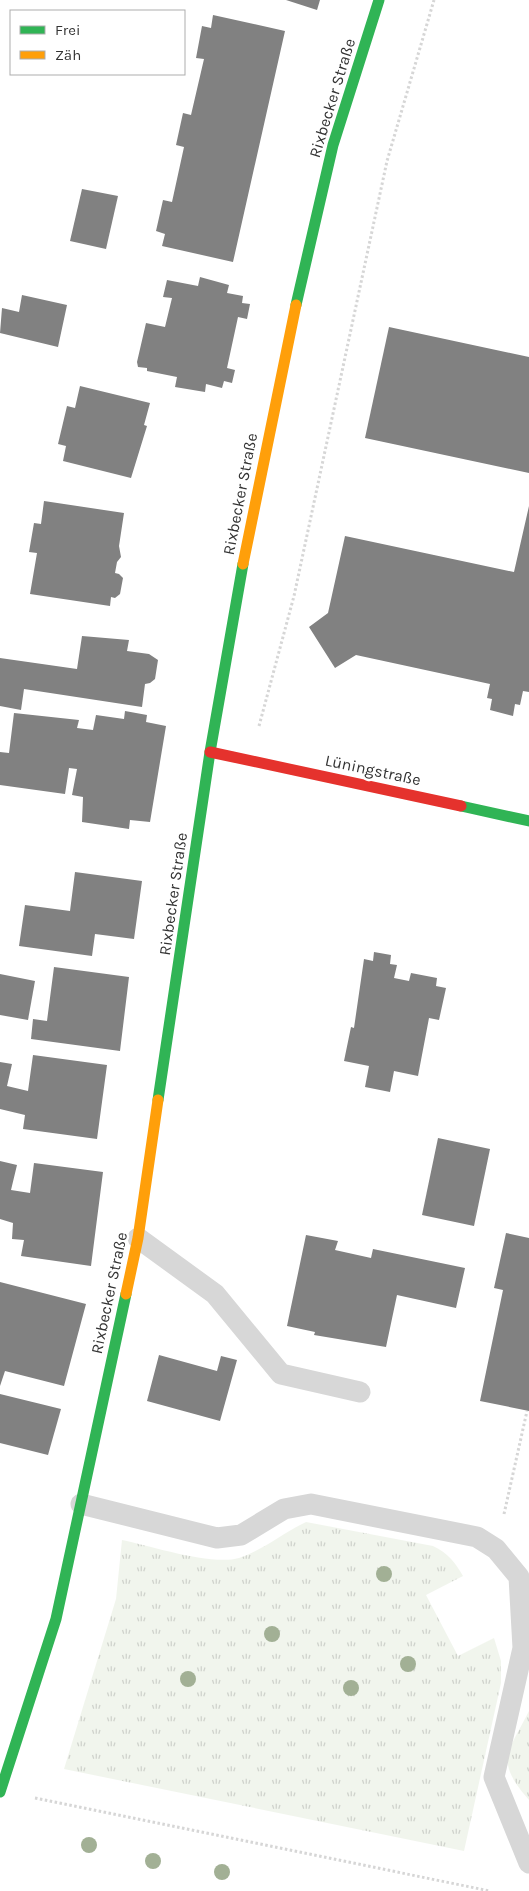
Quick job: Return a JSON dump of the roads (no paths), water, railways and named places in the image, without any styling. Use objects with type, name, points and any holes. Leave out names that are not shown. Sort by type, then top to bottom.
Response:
[{"type":"street","name":"Rixbecker Straße","points":[[0,1792],[56,1619],[138,1238],[210,752],[249,530],[300,282],[333,146],[379,0]]},
{"type":"street","name":"Lüningstraße","points":[[210,752],[529,820]]},
{"type":"lane","points":[[138,1238],[214,1294],[281,1374],[360,1392]]},
{"type":"lane","points":[[81,1504],[217,1538],[241,1535],[284,1509],[311,1504],[477,1537],[496,1549],[524,1578],[523,1648],[494,1778],[529,1864]]}]
